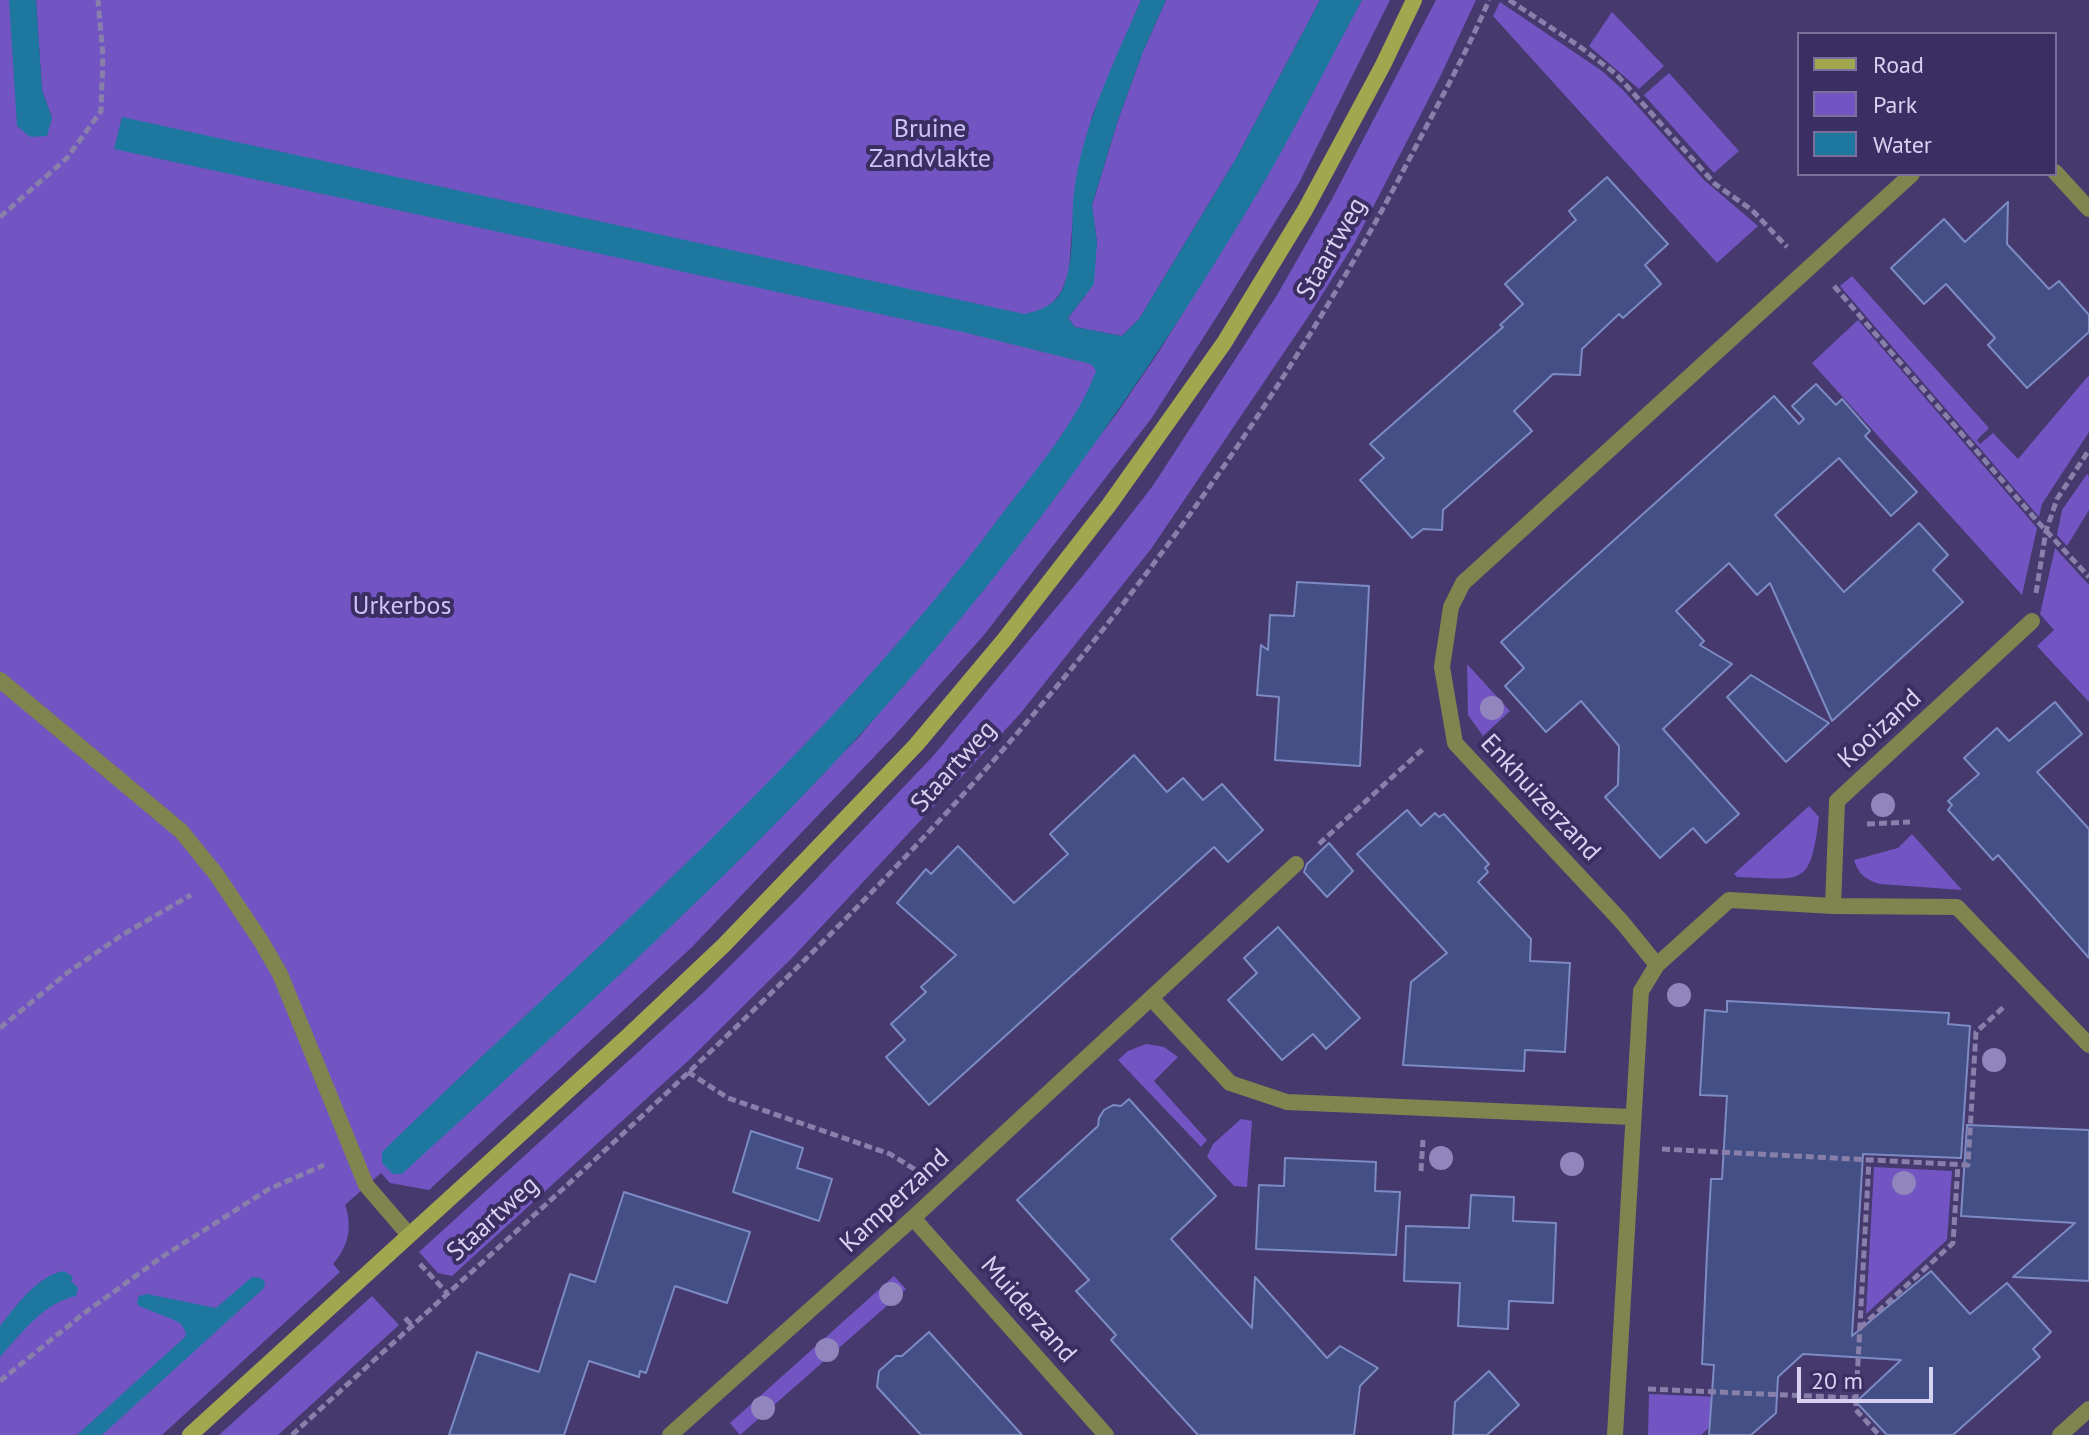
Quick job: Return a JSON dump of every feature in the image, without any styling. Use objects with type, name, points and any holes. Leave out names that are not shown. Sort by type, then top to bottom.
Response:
[{"type":"main road","name":"Staartweg","points":[[190,1435],[724,945],[916,745],[1004,640],[1145,458],[1240,318],[1332,162],[1414,0]]},
{"type":"street","points":[[2057,174],[2089,209]]},
{"type":"street","name":"Enkhuizerzand","points":[[1657,965],[1622,922],[1455,743],[1442,667],[1451,607],[1463,583],[1910,176]]},
{"type":"street","name":"Kooizand","points":[[1833,906],[1837,801],[2032,621]]},
{"type":"street","name":"Staartweg","points":[[0,680],[181,831],[216,874],[280,974],[351,1153],[373,1195],[409,1235]]},
{"type":"street","name":"Kamperzand","points":[[670,1435],[913,1218],[1296,864]]},
{"type":"street","points":[[1615,1435],[1641,991],[1657,965],[1729,900],[1833,906],[1957,907],[2089,1045]]},
{"type":"street","points":[[1152,999],[1230,1083],[1287,1102],[1632,1117]]},
{"type":"street","name":"Muiderzand","points":[[913,1218],[1106,1435]]},
{"type":"street","points":[[2060,1435],[2089,1409]]},
{"type":"path","points":[[0,217],[67,158],[101,111],[103,56],[98,0]]},
{"type":"path","name":"Staartweg","points":[[292,1435],[688,1072],[847,918],[970,787],[1092,644],[1157,560],[1269,400],[1319,321],[1396,185],[1489,0]]},
{"type":"path","points":[[1509,0],[1616,74],[1715,184],[1752,210],[1785,246],[1812,263],[2089,577]]},
{"type":"path","points":[[2032,621],[2046,531],[2057,499],[2089,450]]},
{"type":"path","points":[[1296,864],[1451,723]]},
{"type":"path","points":[[1836,825],[1910,822]]},
{"type":"path","points":[[0,1028],[78,965],[122,935],[182,902],[216,874]]},
{"type":"path","points":[[1631,1148],[1968,1165],[1976,1032],[2006,1005]]},
{"type":"path","points":[[688,1072],[728,1098],[890,1154],[915,1168],[938,1194]]},
{"type":"path","points":[[1869,1160],[1856,1410],[1879,1435]]},
{"type":"path","points":[[0,1381],[83,1314],[162,1257],[269,1189],[333,1162]]},
{"type":"path","points":[[1859,1329],[1953,1243],[1958,1165]]},
{"type":"path","points":[[415,1258],[447,1293]]},
{"type":"path","points":[[405,1318],[412,1325]]},
{"type":"path","points":[[1617,1388],[1856,1398]]},
{"type":"green space","name":"Urkerbos","points":[[0,0],[29,0],[41,122],[52,118],[42,90],[36,0],[1141,0],[1092,116],[1072,228],[1069,272],[1061,292],[1048,308],[1024,315],[122,118],[118,139],[1137,361],[994,552],[399,1175],[620,974],[858,738],[977,597],[1115,416],[1158,353],[1260,188],[1362,0],[1390,0],[1299,183],[1221,310],[1151,419],[984,635],[895,735],[691,948],[429,1190],[390,1183],[381,1173],[345,1205],[349,1221],[348,1236],[333,1264],[340,1272],[162,1435],[0,1435]]},
{"type":"green space","points":[[1166,0],[1320,0],[1237,157],[1139,319],[1122,336],[1075,327],[1068,318],[1085,296],[1097,242],[1092,206],[1118,120]]},
{"type":"green space","points":[[1436,0],[1476,0],[1354,244],[1151,549],[1020,714],[794,956],[689,1060],[452,1276],[438,1273],[419,1252],[705,991],[796,900],[934,755],[1089,568],[1152,487],[1277,295],[1332,199]]},
{"type":"green space","points":[[1500,2],[1602,71],[1704,180],[1758,226],[1717,263],[1493,16]]},
{"type":"green space","points":[[1612,12],[1664,66],[1639,89],[1589,46]]},
{"type":"green space","points":[[1669,73],[1739,151],[1714,173],[1644,95]]},
{"type":"green space","points":[[1852,276],[1989,428],[1977,440],[1980,444],[1993,433],[2018,459],[2089,375],[2089,432],[2042,504],[2039,517],[1840,286]]},
{"type":"green space","points":[[1858,320],[2037,528],[2022,595],[1812,363]]},
{"type":"green space","points":[[2087,474],[2089,510],[2067,546],[2057,535],[2062,510]]},
{"type":"green space","points":[[2055,548],[2089,585],[2089,702],[2037,646],[2054,630],[2040,614]]},
{"type":"green space","points":[[1467,664],[1510,711],[1483,736],[1468,715]]},
{"type":"green space","points":[[1809,806],[1819,817],[1807,868],[1790,878],[1737,877],[1734,874]]},
{"type":"green space","points":[[1912,834],[1962,890],[1880,884],[1860,873],[1854,860],[1898,848]]},
{"type":"green space","points":[[1146,1044],[1164,1047],[1178,1057],[1154,1081],[1207,1140],[1201,1147],[1118,1060],[1128,1051]]},
{"type":"green space","points":[[1241,1119],[1252,1121],[1247,1187],[1234,1186],[1207,1157],[1213,1144]]},
{"type":"green space","points":[[1874,1167],[1952,1171],[1947,1240],[1866,1314]]},
{"type":"green space","points":[[894,1276],[906,1289],[740,1435],[730,1423]]},
{"type":"green space","points":[[372,1296],[399,1325],[278,1435],[219,1435]]},
{"type":"green space","points":[[1649,1394],[1742,1398],[1701,1435],[1648,1435]]},
{"type":"water","points":[[9,0],[36,0],[42,90],[52,118],[47,136],[30,137],[17,126]]},
{"type":"water","points":[[1141,0],[1166,0],[1118,120],[1092,205],[1097,242],[1094,284],[1068,318],[1075,327],[1122,336],[1139,319],[1237,157],[1320,0],[1362,0],[1273,166],[1216,262],[1122,405],[968,610],[856,739],[747,853],[634,962],[402,1174],[393,1174],[382,1163],[382,1152],[701,849],[855,691],[927,608],[1052,449],[1077,410],[1096,371],[1087,363],[963,332],[114,149],[122,117],[1024,314],[1052,303],[1063,288],[1070,262],[1074,193],[1087,133]]},
{"type":"water","points":[[64,1271],[73,1277],[71,1281],[78,1288],[76,1296],[43,1312],[0,1357],[0,1326],[20,1301],[45,1278]]},
{"type":"water","points":[[252,1277],[261,1278],[265,1282],[264,1288],[102,1435],[77,1435],[185,1337],[181,1324],[139,1306],[139,1296],[147,1294],[216,1308]]},
{"type":"building","points":[[1607,177],[1668,244],[1645,265],[1661,284],[1623,318],[1619,314],[1582,349],[1580,375],[1553,374],[1514,411],[1532,431],[1443,510],[1442,530],[1423,529],[1412,538],[1360,480],[1384,458],[1370,444],[1503,327],[1500,325],[1523,304],[1505,284],[1576,220],[1569,211]]},
{"type":"building","points":[[2008,202],[2007,244],[2049,289],[2059,281],[2089,315],[2089,332],[2027,388],[1988,345],[1995,338],[1946,284],[1924,304],[1891,268],[1944,219],[1965,242]]},
{"type":"building","points":[[1816,384],[1836,405],[1842,399],[1870,431],[1865,436],[1917,492],[1891,516],[1839,458],[1775,515],[1844,592],[1919,523],[1948,555],[1933,570],[1963,602],[1832,721],[1770,583],[1757,595],[1729,563],[1676,611],[1704,641],[1700,645],[1732,664],[1663,729],[1739,814],[1706,843],[1693,828],[1660,858],[1605,797],[1618,785],[1619,746],[1581,701],[1546,732],[1505,686],[1524,668],[1501,642],[1774,396],[1799,424],[1804,419],[1792,406]]},
{"type":"building","points":[[1297,582],[1369,586],[1360,766],[1275,760],[1279,697],[1257,695],[1261,645],[1268,650],[1270,615],[1294,616]]},
{"type":"building","points":[[1751,675],[1829,723],[1786,762],[1727,697]]},
{"type":"building","points":[[2055,702],[2082,734],[2037,772],[2089,829],[2089,958],[1998,855],[1993,860],[1948,810],[1952,805],[1948,801],[1979,774],[1964,758],[1997,728],[2009,741]]},
{"type":"building","points":[[1134,755],[1167,792],[1183,778],[1203,800],[1222,784],[1263,830],[1228,862],[1214,847],[929,1105],[886,1057],[905,1040],[891,1024],[926,992],[921,987],[956,955],[897,903],[926,869],[931,874],[958,846],[1014,903],[1068,854],[1050,834]]},
{"type":"building","points":[[1407,810],[1421,826],[1435,813],[1439,817],[1444,814],[1489,864],[1485,868],[1488,872],[1478,882],[1531,939],[1530,961],[1570,963],[1565,1052],[1525,1050],[1524,1071],[1403,1065],[1411,982],[1447,953],[1357,854]]},
{"type":"building","points":[[1329,843],[1353,871],[1327,897],[1304,872],[1307,864]]},
{"type":"building","points":[[1278,927],[1360,1018],[1326,1049],[1313,1034],[1282,1060],[1228,1000],[1257,973],[1244,958]]},
{"type":"building","points":[[1727,1001],[1949,1013],[1948,1024],[1970,1026],[1961,1158],[1863,1154],[1852,1336],[1931,1271],[1970,1314],[2007,1283],[2051,1332],[2033,1349],[2040,1357],[1953,1435],[1887,1435],[1856,1402],[1901,1360],[1803,1354],[1778,1377],[1776,1413],[1751,1435],[1709,1435],[1714,1365],[1702,1364],[1707,1253],[1711,1179],[1722,1179],[1727,1096],[1700,1095],[1705,1010],[1727,1012]]},
{"type":"building","points":[[1129,1099],[1216,1196],[1171,1239],[1252,1328],[1255,1277],[1327,1358],[1340,1346],[1378,1368],[1360,1386],[1354,1435],[1198,1435],[1111,1340],[1116,1335],[1076,1291],[1089,1280],[1017,1200],[1098,1126],[1104,1110],[1113,1105],[1121,1106]]},
{"type":"building","points":[[1967,1125],[2089,1130],[2089,1281],[2013,1277],[2075,1223],[1961,1216]]},
{"type":"building","points":[[751,1131],[803,1148],[797,1168],[832,1179],[819,1221],[733,1192]]},
{"type":"building","points":[[1285,1158],[1376,1162],[1375,1191],[1400,1192],[1396,1255],[1256,1249],[1259,1185],[1284,1186]]},
{"type":"building","points":[[624,1192],[750,1232],[727,1303],[675,1286],[646,1373],[640,1371],[639,1377],[589,1361],[564,1435],[449,1435],[477,1352],[539,1372],[570,1274],[595,1282]]},
{"type":"building","points":[[1471,1195],[1514,1197],[1513,1221],[1556,1223],[1553,1303],[1509,1301],[1508,1329],[1458,1326],[1460,1283],[1404,1281],[1406,1226],[1469,1228]]},
{"type":"building","points":[[929,1332],[1022,1435],[921,1435],[877,1387],[879,1371]]},
{"type":"building","points":[[1489,1371],[1519,1405],[1487,1435],[1453,1435],[1455,1402]]},
{"type":"park label","name":"Bruine Zandvlakte","points":[[930,145]]}]
